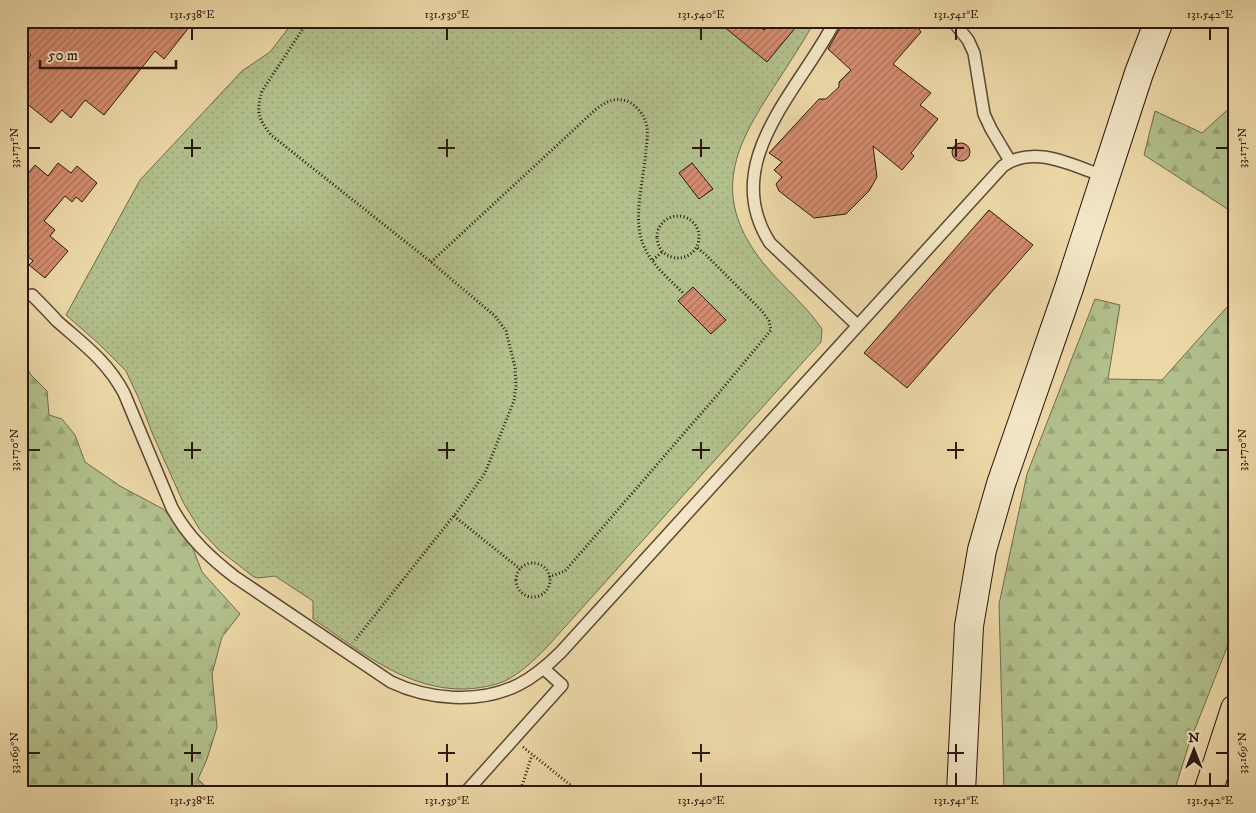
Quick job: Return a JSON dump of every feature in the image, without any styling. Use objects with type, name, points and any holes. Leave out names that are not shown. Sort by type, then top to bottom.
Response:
[{"type":"highway","points":[[1208,792],[1235,708]]},
{"type":"street","points":[[961,792],[969,626],[982,550],[1001,484],[1070,288],[1145,56],[1159,21]]},
{"type":"lane","points":[[835,21],[762,140],[755,164],[754,205],[761,230],[770,243],[857,325]]},
{"type":"lane","points":[[953,21],[968,40],[974,53],[984,114],[1010,161]]},
{"type":"lane","points":[[32,295],[102,360],[115,376],[124,392],[172,508],[182,526],[199,546],[234,577],[391,682],[432,696],[478,695],[508,689],[519,684],[543,668],[561,652],[987,181],[1010,161],[1023,156],[1048,158],[1105,177]]},
{"type":"lane","points":[[466,792],[562,685],[543,668]]},
{"type":"path","points":[[308,21],[262,91],[258,104],[261,121],[271,134],[431,262],[495,316],[506,331],[515,366],[516,385],[514,401],[506,425],[485,473],[454,516],[351,644]]},
{"type":"path","points":[[431,262],[595,110],[602,104],[617,99],[631,103],[645,120],[647,137],[639,212],[640,231],[645,249],[652,260],[682,293]]},
{"type":"path","points":[[672,217],[686,217],[695,225],[698,231],[696,247],[683,257],[669,255],[663,251],[658,242],[659,228],[663,222],[672,217]]},
{"type":"path","points":[[549,577],[565,571],[706,409],[770,330],[769,321],[762,312],[696,247]]},
{"type":"path","points":[[652,260],[663,251]]},
{"type":"path","points":[[454,516],[520,569]]},
{"type":"path","points":[[527,564],[539,564],[544,567],[549,577],[549,585],[544,592],[533,597],[522,593],[517,586],[516,580],[520,569],[527,564]]},
{"type":"path","points":[[513,739],[579,792]]},
{"type":"path","points":[[520,792],[532,755]]},
{"type":"green space","points":[[294,21],[815,21],[751,124],[735,165],[733,185],[735,207],[742,229],[755,252],[771,272],[822,329],[821,342],[546,648],[516,674],[496,684],[467,689],[445,688],[404,676],[385,667],[313,619],[313,601],[275,576],[254,577],[219,550],[200,530],[183,502],[126,371],[66,315],[140,180],[242,71],[270,52]]},
{"type":"green space","points":[[1235,103],[1235,217],[1226,208],[1144,155],[1155,111],[1202,133]]},
{"type":"green space","points":[[1235,298],[1235,627],[1189,744],[1174,792],[1004,792],[999,604],[1027,474],[1095,299],[1120,305],[1108,379],[1162,380]]},
{"type":"green space","points":[[21,358],[31,375],[47,391],[49,415],[62,419],[75,435],[85,462],[120,486],[163,509],[189,538],[202,572],[240,614],[222,637],[212,674],[217,727],[207,759],[198,779],[211,792],[21,792]]},
{"type":"building","points":[[21,21],[194,21],[164,59],[155,51],[104,115],[85,100],[71,118],[62,110],[51,123],[21,99],[21,67],[31,55],[21,48]]},
{"type":"building","points":[[717,21],[753,21],[764,30],[772,21],[788,21],[795,28],[767,62]]},
{"type":"building","points":[[844,21],[914,21],[921,32],[893,64],[931,93],[920,105],[938,119],[911,153],[914,156],[902,170],[873,146],[877,177],[869,191],[846,214],[814,218],[779,191],[776,184],[782,177],[774,170],[782,162],[769,153],[819,99],[826,99],[839,87],[839,82],[851,70],[828,49]]},
{"type":"building","points":[[957,143],[965,143],[970,148],[968,159],[957,161],[952,156],[952,148]]},
{"type":"building","points":[[58,163],[71,173],[77,166],[97,183],[82,202],[76,197],[72,202],[65,196],[44,221],[55,230],[50,236],[68,251],[45,278],[29,265],[33,261],[21,251],[21,182],[35,165],[48,176]]},
{"type":"building","points":[[692,163],[713,189],[699,199],[679,173]]},
{"type":"building","points":[[989,210],[1033,245],[907,388],[864,353]]},
{"type":"building","points":[[693,287],[726,320],[711,334],[678,301]]}]
